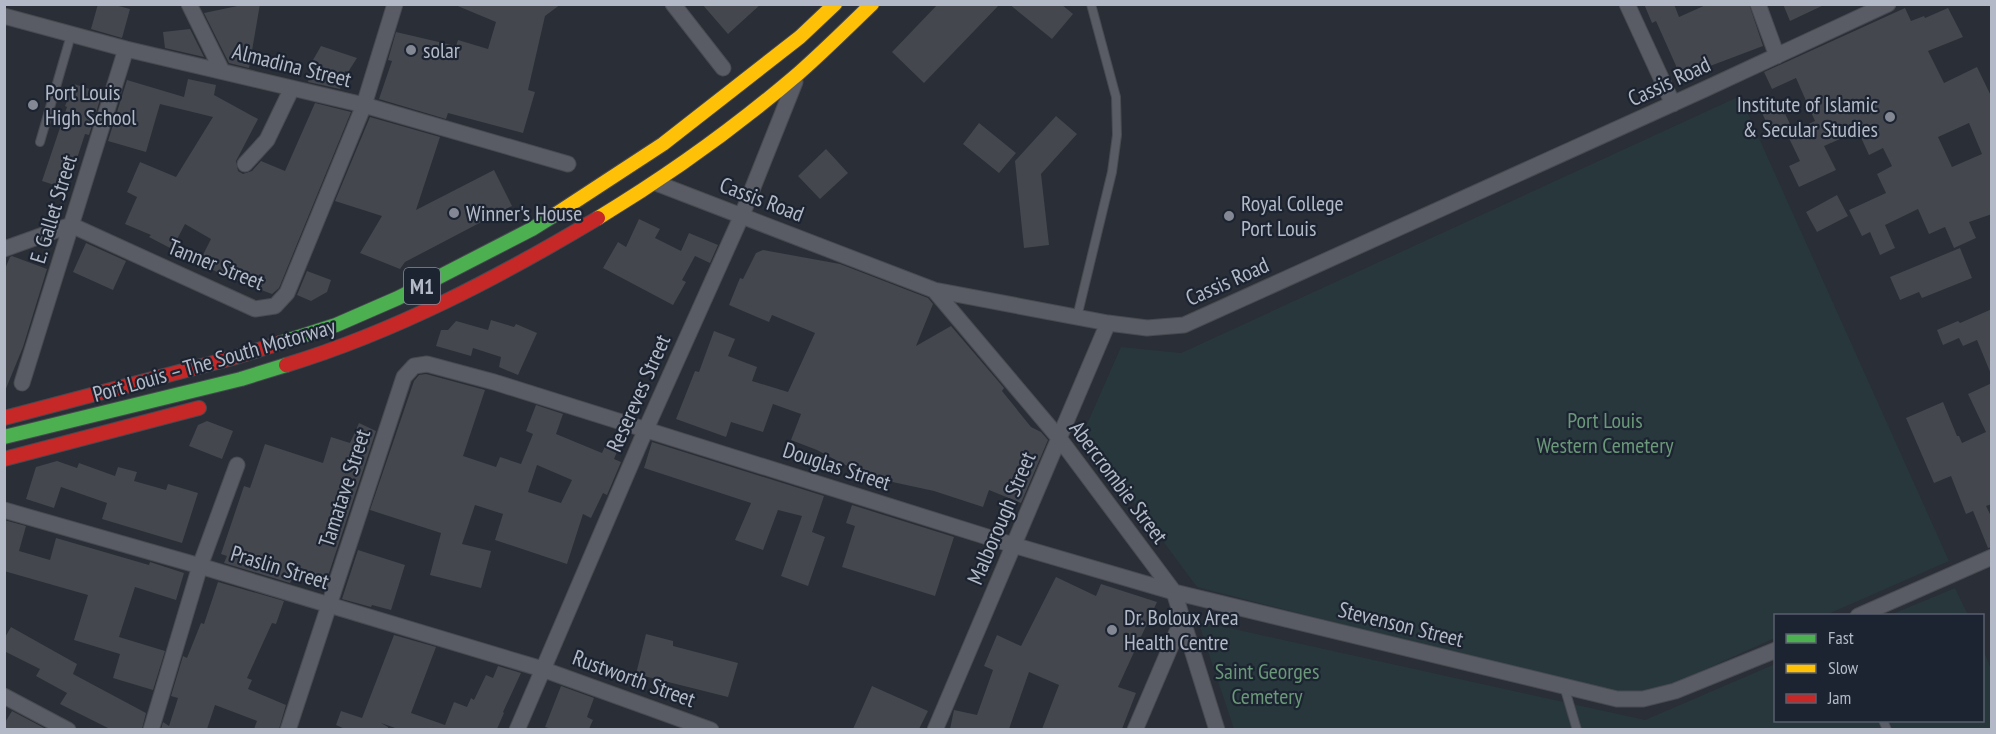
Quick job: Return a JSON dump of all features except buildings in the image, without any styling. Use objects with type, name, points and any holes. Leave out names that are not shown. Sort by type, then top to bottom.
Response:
[{"type":"highway","name":"Port Louis – The South Motorway","points":[[4,418],[236,357],[336,325],[398,298],[532,229],[663,144],[800,37],[835,4]]},
{"type":"highway","name":"Port Louis – The South Motorway","points":[[4,437],[241,379],[335,350],[429,310],[524,262],[656,183],[732,127],[799,73],[872,4]]},
{"type":"highway","points":[[383,344],[436,319],[524,262]]},
{"type":"highway","points":[[15,401],[336,325]]},
{"type":"highway","points":[[4,459],[211,405]]},
{"type":"street","points":[[189,4],[222,71]]},
{"type":"street","name":"Tanner Street","points":[[71,225],[255,309],[274,306],[287,293],[364,105],[395,4]]},
{"type":"street","points":[[674,4],[723,68]]},
{"type":"street","points":[[1627,4],[1673,104]]},
{"type":"street","points":[[1758,4],[1777,56]]},
{"type":"street","name":"Cassis Road","points":[[656,183],[934,290],[1107,323],[1148,328],[1184,325],[1888,4]]},
{"type":"street","name":"Almadina Street","points":[[4,16],[126,49],[364,105],[568,164]]},
{"type":"street","name":"E. Gallet Street","points":[[22,383],[126,49]]},
{"type":"street","name":"Resereves Street","points":[[517,729],[646,429],[742,215],[799,73]]},
{"type":"street","points":[[245,164],[267,140],[292,88]]},
{"type":"street","points":[[4,249],[71,225]]},
{"type":"street","name":"Abercrombie Street","points":[[934,290],[1059,438],[1174,592],[1217,729]]},
{"type":"street","name":"Malborough Street","points":[[935,729],[1107,323]]},
{"type":"street","name":"Tamatave Street","points":[[288,729],[404,377],[414,366],[427,364],[494,382],[646,429]]},
{"type":"street","name":"Douglas Street","points":[[646,429],[1013,545]]},
{"type":"street","points":[[151,729],[200,566],[237,465]]},
{"type":"street","name":"Praslin Street","points":[[4,510],[200,566],[542,669]]},
{"type":"street","name":"Stevenson Street","points":[[1013,545],[1174,592],[1617,699],[1643,699],[1675,691],[1774,651]]},
{"type":"street","points":[[1860,614],[1992,557]]},
{"type":"street","points":[[1135,729],[1182,620]]},
{"type":"street","name":"Rustworth Street","points":[[542,669],[711,729]]},
{"type":"street","points":[[5,698],[68,729]]},
{"type":"lane","points":[[1077,317],[1112,172],[1117,135],[1116,97],[1091,4]]},
{"type":"lane","points":[[40,142],[71,35]]},
{"type":"lane","points":[[1564,686],[1577,729]]},
{"type":"green space","name":"Port Louis Western Cemetery","points":[[1740,96],[1949,561],[1828,614],[1774,614],[1774,638],[1637,700],[1197,587],[1083,433],[1121,347],[1181,353]]},
{"type":"green space","points":[[1955,588],[1968,614],[1892,614]]},
{"type":"green space","name":"Saint Georges Cemetery","points":[[1198,621],[1645,720],[1774,664],[1774,722],[1984,722],[1984,652],[1991,669],[1991,729],[1234,729]]},
{"type":"traffic: fast","points":[[280,343],[336,325],[398,298],[532,229],[556,214]]},
{"type":"traffic: fast","points":[[4,437],[241,379],[286,365]]},
{"type":"traffic: slow","points":[[556,214],[663,144],[800,37],[835,4]]},
{"type":"traffic: slow","points":[[598,218],[676,167],[751,112],[808,65],[872,4]]},
{"type":"traffic: jam","points":[[286,365],[368,336],[446,301],[598,218]]},
{"type":"traffic: jam","points":[[4,418],[236,357],[280,343]]},
{"type":"traffic: jam","points":[[4,459],[199,408]]},
{"type":"place","name":"solar","points":[[411,50]]},
{"type":"place","name":"Port Louis High School","points":[[33,105]]},
{"type":"place","name":"Institute of Islamic & Secular Studies","points":[[1890,117]]},
{"type":"place","name":"Winner's House","points":[[454,213]]},
{"type":"place","name":"Royal College Port Louis","points":[[1229,216]]},
{"type":"place","name":"Dr. Boloux Area Health Centre","points":[[1112,630]]}]
